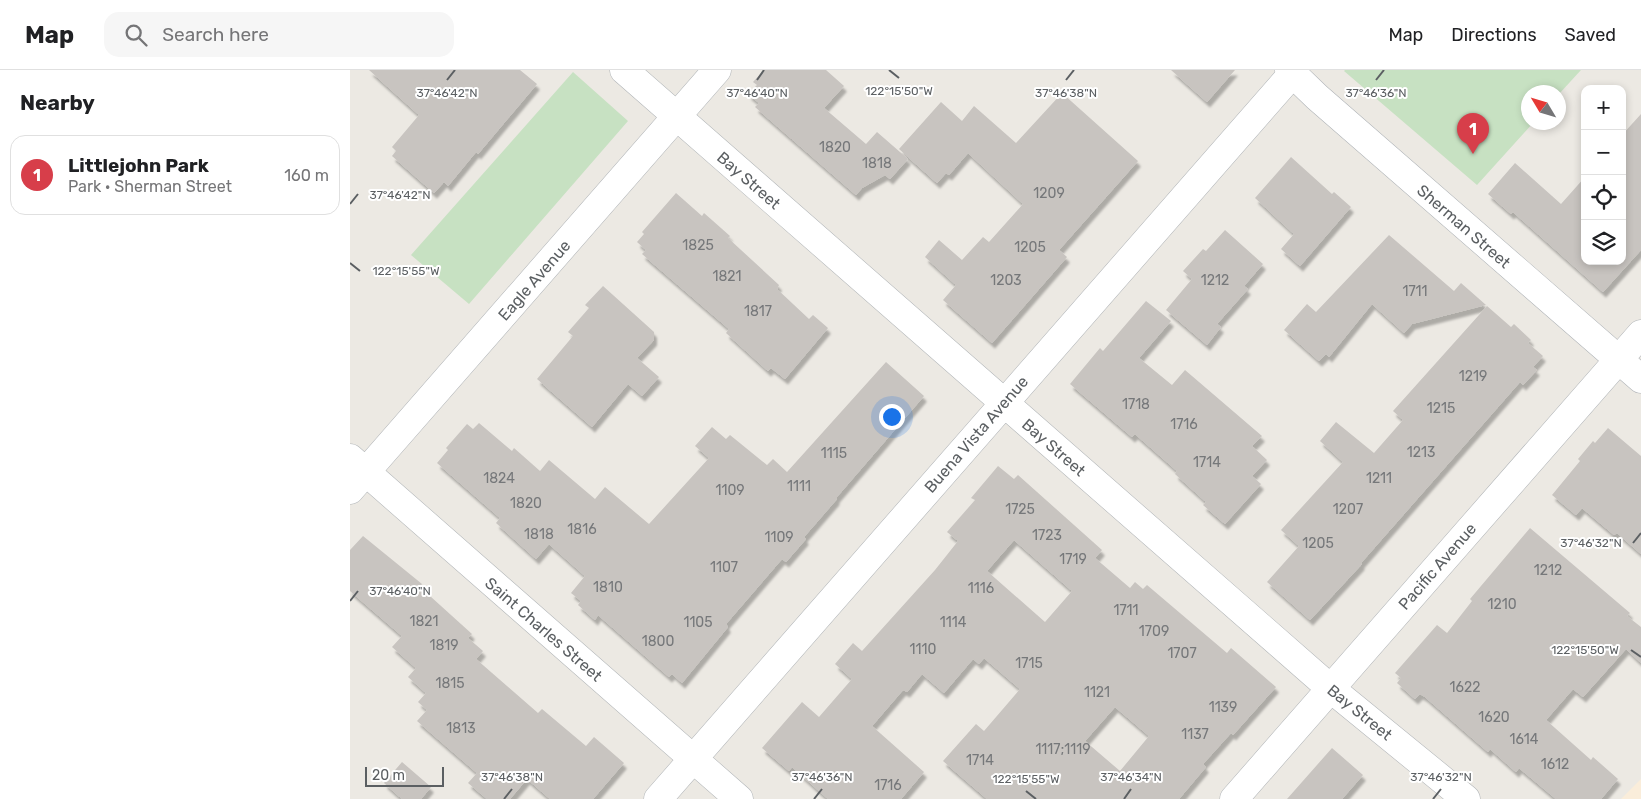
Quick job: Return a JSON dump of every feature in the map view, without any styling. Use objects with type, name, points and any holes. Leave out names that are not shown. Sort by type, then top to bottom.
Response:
[{"type":"street","name":"Bay Street","points":[[624,70],[1330,688],[1466,799]]},
{"type":"street","name":"Eagle Avenue","points":[[355,473],[717,70]]},
{"type":"street","name":"Sherman Street","points":[[1293,71],[1317,98],[1641,379]]},
{"type":"street","name":"Buena Vista Avenue","points":[[658,799],[1293,71]]},
{"type":"street","name":"Pacific Avenue","points":[[1234,799],[1641,334]]},
{"type":"street","name":"Saint Charles Street","points":[[355,473],[739,799]]},
{"type":"shaded area","points":[[1641,779],[1641,799],[1621,799]]},
{"type":"green space","points":[[1581,70],[1566,86],[1521,85],[1521,130],[1527,130],[1477,185],[1344,71]]},
{"type":"green space","points":[[573,72],[628,121],[469,304],[411,255]]},
{"type":"building","points":[[369,70],[520,70],[537,84],[478,154],[476,152],[448,186],[444,182],[434,193],[392,156],[396,151],[392,147],[419,115]]},
{"type":"building","points":[[764,70],[826,70],[844,86],[824,108],[866,144],[877,132],[908,159],[890,179],[885,175],[862,188],[856,195],[755,107],[759,103],[748,94],[757,85],[753,82]]},
{"type":"building","points":[[1171,70],[1235,70],[1207,102]]},
{"type":"building","points":[[1062,93],[1138,161],[1059,250],[1067,257],[992,343],[943,300],[956,285],[925,257],[939,240],[962,260],[983,237],[989,242],[1023,204],[968,153],[949,175],[946,173],[937,183],[899,149],[941,102],[962,121],[974,106],[1016,143]]},
{"type":"building","points":[[1641,114],[1641,250],[1603,292],[1513,212],[1511,214],[1488,194],[1515,163],[1561,204],[1581,182],[1581,265],[1626,265],[1626,131]]},
{"type":"building","points":[[1291,157],[1332,194],[1334,192],[1351,207],[1300,266],[1281,249],[1294,234],[1255,198]]},
{"type":"building","points":[[676,193],[702,216],[704,213],[730,236],[728,238],[779,285],[777,289],[809,319],[813,315],[828,328],[785,379],[771,368],[768,371],[726,333],[729,329],[642,254],[646,250],[637,242],[644,234],[642,232]]},
{"type":"building","points":[[1225,230],[1263,264],[1244,286],[1248,289],[1217,324],[1221,327],[1207,345],[1166,310],[1192,279],[1183,271],[1203,249],[1206,251]]},
{"type":"building","points":[[1389,235],[1454,291],[1461,283],[1486,305],[1412,324],[1404,333],[1372,304],[1329,357],[1326,354],[1319,361],[1284,330],[1307,304],[1316,312]]},
{"type":"building","points":[[603,286],[654,332],[654,340],[637,358],[659,377],[642,396],[628,384],[592,427],[537,379],[573,336],[568,332],[589,308],[585,305]]},
{"type":"building","points":[[1146,301],[1171,321],[1139,358],[1172,385],[1185,370],[1262,436],[1252,446],[1267,460],[1252,476],[1261,484],[1225,524],[1203,505],[1206,502],[1175,474],[1177,471],[1135,434],[1132,437],[1070,384],[1100,348],[1103,351]]},
{"type":"building","points":[[1487,306],[1511,327],[1514,324],[1531,340],[1528,343],[1543,356],[1533,367],[1537,370],[1523,385],[1520,382],[1362,564],[1310,620],[1267,582],[1299,546],[1281,530],[1343,462],[1320,441],[1336,422],[1374,453],[1403,420],[1393,411]]},
{"type":"building","points":[[886,362],[924,396],[836,498],[804,537],[806,539],[786,562],[782,559],[726,624],[728,627],[682,683],[672,674],[669,677],[598,615],[595,620],[578,605],[581,601],[571,593],[585,576],[549,544],[536,559],[496,523],[500,518],[437,463],[448,450],[446,448],[467,424],[473,429],[479,423],[512,451],[514,448],[540,471],[549,460],[595,499],[605,487],[649,524],[709,458],[695,446],[712,427],[726,439],[730,435],[767,465],[773,459],[787,472]]},
{"type":"building","points":[[1608,428],[1641,456],[1641,554],[1617,533],[1614,535],[1582,508],[1576,515],[1552,495],[1580,461],[1578,459],[1593,441],[1595,443]]},
{"type":"building","points":[[998,466],[1014,479],[1018,475],[1102,550],[1095,558],[1130,588],[1135,582],[1143,589],[1147,585],[1227,653],[1231,648],[1276,687],[1233,735],[1231,733],[1203,764],[1206,767],[1179,799],[987,799],[943,761],[976,724],[984,731],[1020,689],[984,658],[979,664],[973,659],[944,693],[922,674],[907,692],[903,690],[872,726],[924,772],[901,799],[828,799],[792,767],[789,771],[762,748],[802,702],[819,717],[852,679],[835,664],[853,643],[862,651],[935,570],[958,541],[947,532],[975,500],[971,498]],"holes":[[[1014,540],[1072,591],[1045,622],[987,571]],[[1115,707],[1149,736],[1120,771],[1085,741]]]},
{"type":"building","points":[[1530,528],[1630,613],[1627,616],[1641,627],[1641,663],[1626,649],[1583,697],[1573,689],[1546,720],[1591,760],[1593,757],[1618,779],[1601,799],[1556,799],[1519,768],[1516,772],[1490,749],[1488,752],[1425,697],[1420,694],[1415,699],[1397,683],[1401,678],[1395,673],[1437,625],[1447,633],[1472,601],[1470,599]]},
{"type":"building","points":[[363,536],[422,584],[420,587],[472,634],[468,638],[483,651],[476,659],[538,713],[542,709],[586,746],[594,737],[624,763],[593,799],[550,799],[527,779],[510,799],[487,799],[468,783],[477,773],[417,721],[427,710],[418,702],[426,693],[408,677],[416,668],[392,647],[402,636],[350,591],[350,550]]},
{"type":"building","points":[[1332,748],[1363,775],[1342,799],[1287,799]]},
{"type":"building","points":[[402,762],[431,787],[421,799],[402,799],[384,783]]},
{"type":"place","name":"Littlejohn Park","points":[[1473,154]]}]
